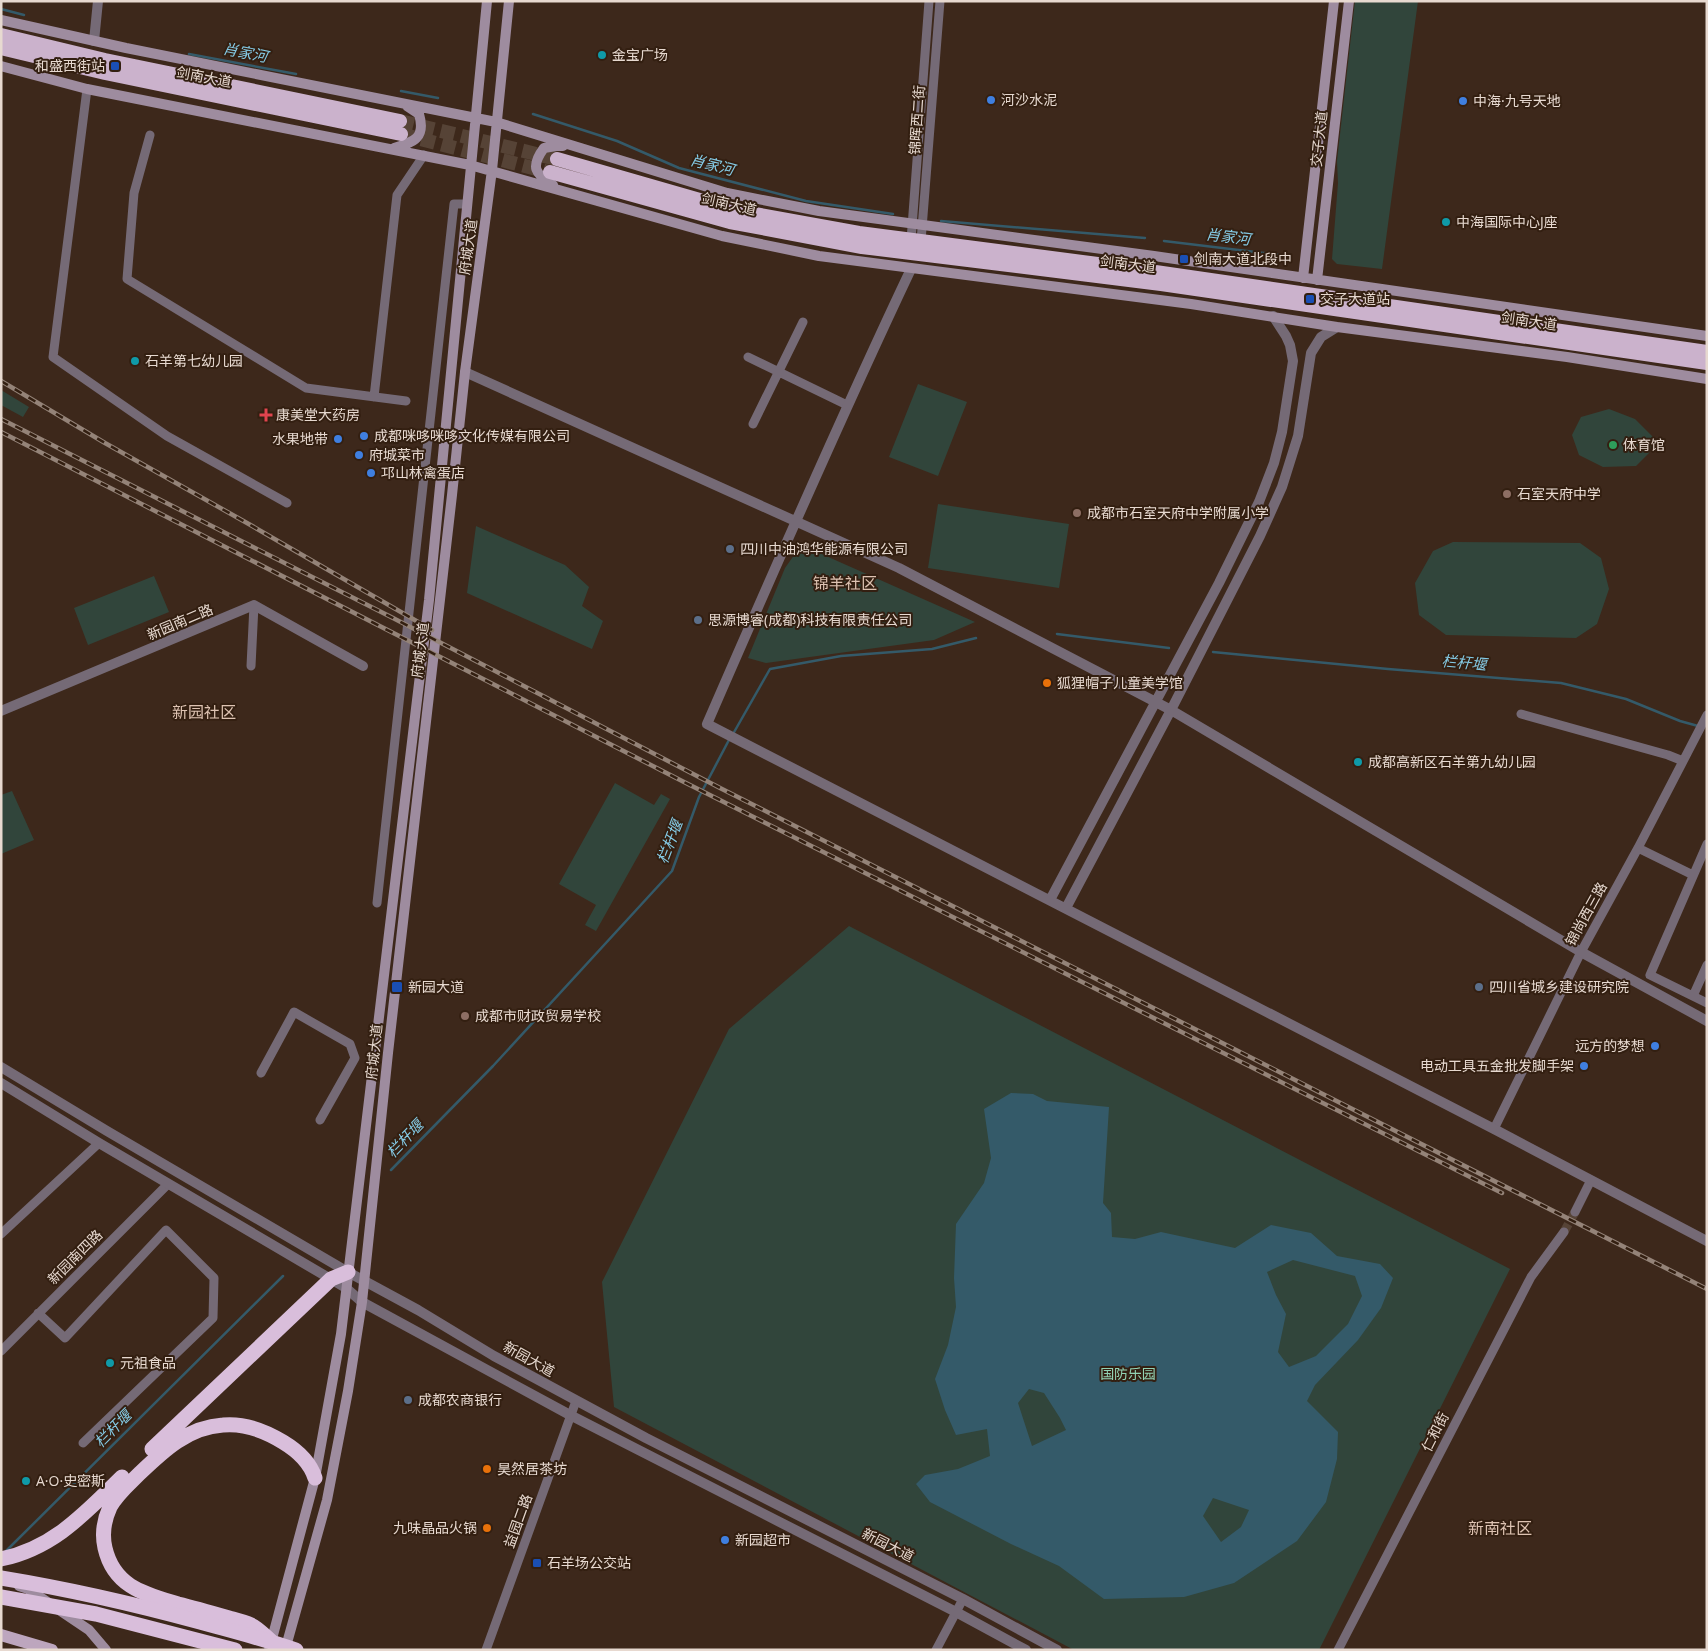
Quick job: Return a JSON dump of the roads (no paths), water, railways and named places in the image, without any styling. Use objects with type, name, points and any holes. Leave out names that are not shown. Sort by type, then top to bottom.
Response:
[{"type":"highway","name":"剑南大道","points":[[1,35],[401,127],[104,73],[1,48]]},
{"type":"highway","name":"剑南大道","points":[[557,159],[738,211],[859,233],[1121,267],[1707,352]]},
{"type":"highway","name":"剑南大道","points":[[550,172],[730,222],[862,247],[1161,284],[1703,365]]},
{"type":"highway","points":[[270,1646],[252,1625],[145,1594],[124,1580],[112,1566],[104,1540],[107,1515],[111,1496],[331,1279],[348,1272]]},
{"type":"highway","points":[[1,1559],[23,1553],[50,1541],[124,1488],[171,1445],[196,1432],[222,1425],[243,1426],[271,1435],[301,1456],[308,1464],[314,1478]]},
{"type":"highway","points":[[1,1579],[88,1594],[159,1611],[270,1646],[296,1650]]},
{"type":"highway","points":[[1,1597],[96,1614],[235,1650]]},
{"type":"main road","name":"府城大道","points":[[270,1646],[314,1478],[341,1334],[429,600],[487,1]]},
{"type":"main road","name":"府城大道","points":[[285,1650],[327,1500],[348,1390],[362,1302],[464,372],[492,170],[509,1]]},
{"type":"main road","name":"交子大道","points":[[1304,278],[1334,1]]},
{"type":"main road","name":"交子大道","points":[[1317,280],[1349,1]]},
{"type":"main road","points":[[1,20],[94,41],[496,122],[727,194],[819,211],[1154,256],[1707,336]]},
{"type":"main road","points":[[1,66],[87,89],[393,148],[492,170],[722,236],[819,256],[1191,304],[1337,327],[1567,357],[1707,379]]},
{"type":"main road","points":[[393,148],[412,142],[418,137],[421,130],[422,122],[419,114],[400,102]]},
{"type":"main road","points":[[562,191],[538,174],[536,158],[544,148],[556,146],[574,147]]},
{"type":"main road","points":[[819,211],[859,233]]},
{"type":"main road","points":[[819,256],[862,247]]},
{"type":"main road","points":[[1121,267],[1154,256]]},
{"type":"main road","points":[[1161,284],[1191,304]]},
{"type":"main road","points":[[1,1579],[28,1589],[89,1630],[106,1650]]},
{"type":"main road","points":[[1,1635],[52,1650]]},
{"type":"street","points":[[94,41],[98,1]]},
{"type":"street","name":"锦晖西二街","points":[[916,240],[929,1]]},
{"type":"street","name":"锦晖西二街","points":[[917,224],[940,1]]},
{"type":"street","points":[[87,89],[53,357],[167,436],[287,502]]},
{"type":"street","points":[[150,135],[134,193],[127,279],[306,388],[406,401]]},
{"type":"street","points":[[374,397],[397,195],[424,155]]},
{"type":"street","points":[[378,903],[454,204],[467,204]]},
{"type":"street","points":[[911,268],[795,521],[707,724],[1494,1129],[1707,1241]]},
{"type":"street","points":[[1050,900],[1250,522],[1274,463],[1282,432],[1293,361],[1286,336],[1273,316]]},
{"type":"street","points":[[753,424],[803,322]]},
{"type":"street","points":[[1066,908],[1171,710],[1260,536],[1282,487],[1298,436],[1311,353],[1321,338],[1337,327]]},
{"type":"street","points":[[748,357],[847,405]]},
{"type":"street","points":[[464,372],[899,568],[1171,710],[1581,952],[1707,1021]]},
{"type":"street","points":[[251,666],[254,605],[363,666]]},
{"type":"street","name":"新园南二路","points":[[1,711],[254,605]]},
{"type":"street","points":[[1520,714],[1668,755],[1683,761]]},
{"type":"street","name":"锦尚西三路","points":[[1494,1129],[1581,952],[1705,719]]},
{"type":"street","points":[[1707,844],[1650,975],[1707,1003]]},
{"type":"street","points":[[1638,848],[1693,875]]},
{"type":"street","points":[[1693,996],[1707,965]]},
{"type":"street","points":[[261,1073],[294,1012],[350,1044],[355,1058],[320,1120]]},
{"type":"street","name":"新园大道","points":[[1,1067],[106,1131],[348,1272],[418,1310],[494,1356],[576,1401],[963,1599],[1057,1650]]},
{"type":"street","name":"新园大道","points":[[1,1083],[99,1143],[346,1288],[362,1302],[570,1415],[956,1612],[1026,1650]]},
{"type":"street","points":[[1,1234],[99,1143]]},
{"type":"street","points":[[1575,1212],[1591,1180]]},
{"type":"street","name":"新园南四路","points":[[1,1351],[168,1184]]},
{"type":"street","points":[[38,1314],[64,1338],[166,1230],[214,1278],[213,1318],[83,1443]]},
{"type":"street","name":"仁和街","points":[[1338,1650],[1531,1277],[1564,1232]]},
{"type":"street","name":"益园二路","points":[[486,1650],[576,1401]]},
{"type":"street","points":[[936,1650],[963,1599]]},
{"type":"water","points":[[1011,1093],[1033,1094],[1047,1101],[1109,1107],[1103,1203],[1111,1213],[1112,1237],[1135,1239],[1161,1232],[1235,1248],[1271,1225],[1311,1233],[1337,1256],[1380,1264],[1393,1278],[1381,1308],[1358,1340],[1315,1385],[1307,1401],[1338,1432],[1337,1459],[1326,1502],[1297,1541],[1234,1583],[1184,1597],[1104,1599],[1059,1566],[1011,1544],[930,1502],[916,1484],[925,1475],[958,1469],[990,1456],[987,1429],[956,1435],[945,1410],[935,1379],[948,1345],[956,1307],[954,1278],[956,1224],[984,1183],[991,1158],[984,1109]],"holes":[[[1293,1260],[1355,1276],[1362,1296],[1348,1324],[1316,1356],[1289,1367],[1278,1352],[1286,1314],[1267,1272]],[[1029,1389],[1044,1393],[1066,1430],[1032,1446],[1018,1403]],[[1213,1498],[1249,1510],[1241,1527],[1221,1542],[1203,1516]]]},
{"type":"waterway","name":"肖家河","points":[[1,9],[24,15]]},
{"type":"waterway","name":"肖家河","points":[[189,54],[296,74]]},
{"type":"waterway","name":"肖家河","points":[[401,91],[438,98]]},
{"type":"waterway","name":"肖家河","points":[[533,114],[617,141],[679,168],[806,201],[893,214]]},
{"type":"waterway","name":"肖家河","points":[[941,221],[1145,238]]},
{"type":"waterway","name":"肖家河","points":[[1164,241],[1289,256]]},
{"type":"waterway","name":"栏杆堰","points":[[1057,634],[1169,648]]},
{"type":"waterway","name":"栏杆堰","points":[[733,734],[770,669],[841,656],[932,649],[976,638]]},
{"type":"waterway","name":"栏杆堰","points":[[1213,652],[1561,683],[1626,699],[1680,721],[1698,726]]},
{"type":"waterway","name":"栏杆堰","points":[[391,1170],[493,1066],[672,871],[699,797],[730,738]]},
{"type":"waterway","name":"栏杆堰","points":[[6,1551],[283,1276]]},
{"type":"tunnel","points":[[400,121],[557,159]]},
{"type":"tunnel","points":[[401,134],[548,172]]},
{"type":"tunnel","points":[[1564,1232],[1575,1212]]},
{"type":"railway","points":[[1,381],[105,443],[432,630]]},
{"type":"railway","points":[[1,419],[393,618],[722,789],[1707,1289]]},
{"type":"railway","points":[[1,432],[684,782],[1502,1193]]},
{"type":"place","name":"金宝广场","points":[[602,55]]},
{"type":"place","name":"和盛西街站","points":[[115,66]]},
{"type":"place","name":"河沙水泥","points":[[991,100]]},
{"type":"place","name":"中海·九号天地","points":[[1463,101]]},
{"type":"place","name":"中海国际中心J座","points":[[1446,222]]},
{"type":"place","name":"剑南大道北段中","points":[[1184,259]]},
{"type":"place","name":"交子大道站","points":[[1310,299]]},
{"type":"place","name":"石羊第七幼儿园","points":[[135,361]]},
{"type":"place","name":"康美堂大药房","points":[[266,415]]},
{"type":"place","name":"成都咪哆咪哆文化传媒有限公司","points":[[364,436]]},
{"type":"place","name":"水果地带","points":[[338,439]]},
{"type":"place","name":"体育馆","points":[[1613,445]]},
{"type":"place","name":"府城菜市","points":[[359,455]]},
{"type":"place","name":"邛山林禽蛋店","points":[[371,473]]},
{"type":"place","name":"石室天府中学","points":[[1507,494]]},
{"type":"place","name":"成都市石室天府中学附属小学","points":[[1077,513]]},
{"type":"place","name":"四川中油鸿华能源有限公司","points":[[730,549]]},
{"type":"place","name":"思源博睿(成都)科技有限责任公司","points":[[698,620]]},
{"type":"place","name":"狐狸帽子儿童美学馆","points":[[1047,683]]},
{"type":"place","name":"成都高新区石羊第九幼儿园","points":[[1358,762]]},
{"type":"place","name":"新园大道","points":[[397,987]]},
{"type":"place","name":"四川省城乡建设研究院","points":[[1479,987]]},
{"type":"place","name":"成都市财政贸易学校","points":[[465,1016]]},
{"type":"place","name":"远方的梦想","points":[[1655,1046]]},
{"type":"place","name":"电动工具五金批发脚手架","points":[[1584,1066]]},
{"type":"place","name":"元祖食品","points":[[110,1363]]},
{"type":"place","name":"成都农商银行","points":[[408,1400]]},
{"type":"place","name":"昊然居茶坊","points":[[487,1469]]},
{"type":"place","name":"A·O·史密斯","points":[[26,1481]]},
{"type":"place","name":"九味晶品火锅","points":[[487,1528]]},
{"type":"place","name":"新园超市","points":[[725,1540]]},
{"type":"place","name":"石羊场公交站","points":[[537,1563]]},
{"type":"district","name":"锦羊社区","points":[[845,583]]},
{"type":"district","name":"新园社区","points":[[204,712]]},
{"type":"district","name":"新南社区","points":[[1500,1528]]},
{"type":"park label","name":"国防乐园","points":[[1128,1374]]}]
